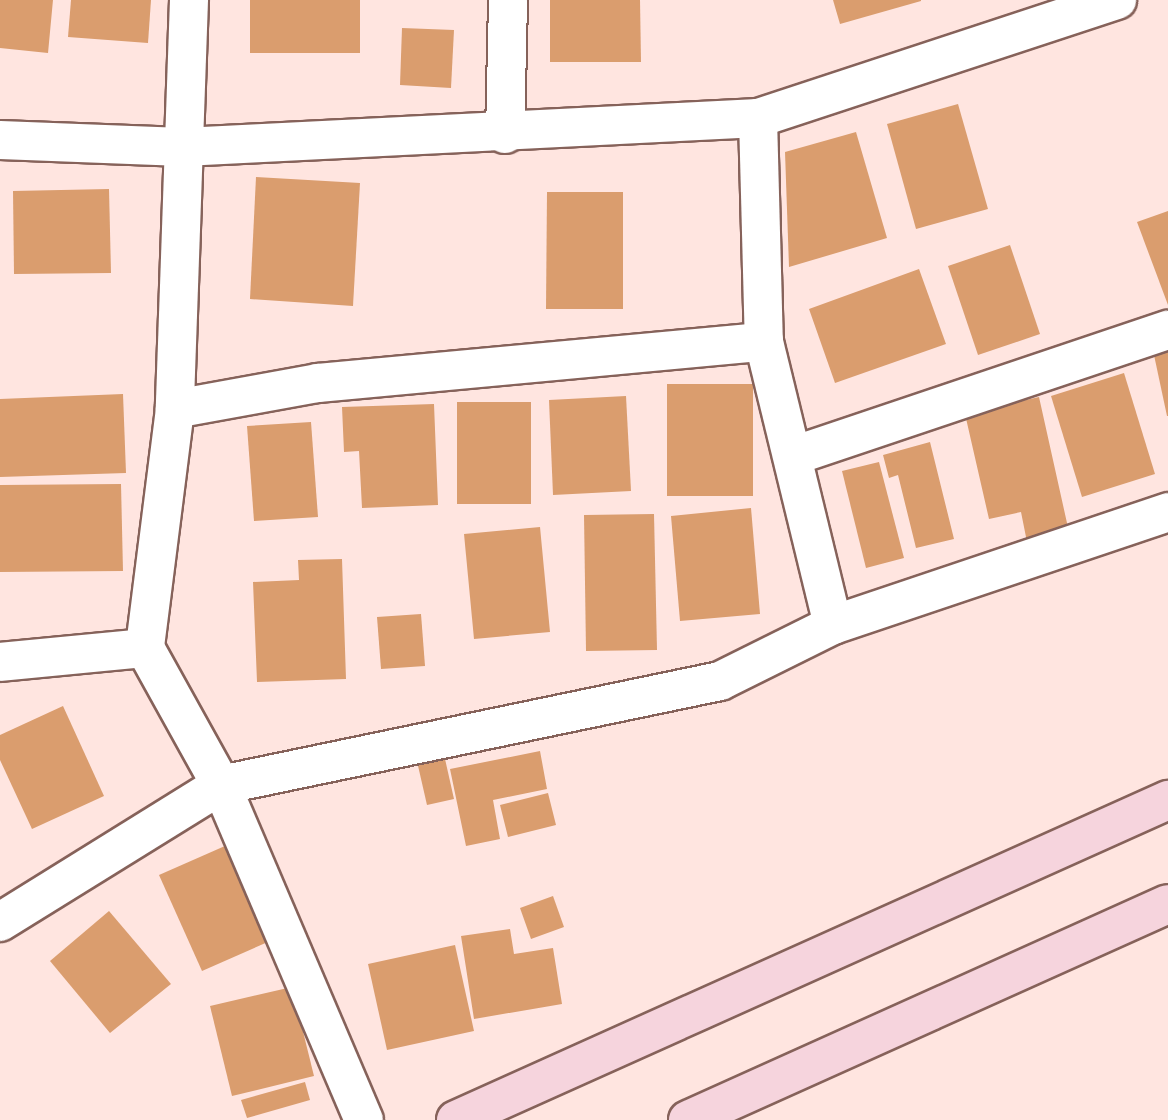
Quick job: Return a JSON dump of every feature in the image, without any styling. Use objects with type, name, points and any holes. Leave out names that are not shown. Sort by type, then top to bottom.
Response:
[{"type":"main road","points":[[456,1120],[1168,800]]},
{"type":"main road","points":[[688,1120],[1168,904]]},
{"type":"street","points":[[189,0],[175,409],[145,648],[220,785],[364,1120]]},
{"type":"street","points":[[505,134],[508,0]]},
{"type":"street","points":[[0,140],[183,147],[505,134],[758,118],[1117,0]]},
{"type":"street","points":[[758,118],[764,342],[833,625]]},
{"type":"street","points":[[793,456],[1168,330]]},
{"type":"street","points":[[175,409],[318,383],[764,342]]},
{"type":"street","points":[[0,922],[220,785],[720,681],[833,625],[1067,542],[1168,512]]},
{"type":"street","points":[[0,662],[145,648]]},
{"type":"building","points":[[0,0],[53,0],[48,53],[0,48]]},
{"type":"building","points":[[71,0],[151,0],[148,43],[68,37]]},
{"type":"building","points":[[250,0],[360,0],[360,53],[250,53]]},
{"type":"building","points":[[550,0],[640,0],[641,62],[550,62]]},
{"type":"building","points":[[833,0],[921,0],[921,1],[840,24]]},
{"type":"building","points":[[402,28],[454,30],[451,88],[400,85]]},
{"type":"building","points":[[958,104],[988,209],[916,229],[887,124]]},
{"type":"building","points":[[856,132],[887,238],[789,267],[785,152]]},
{"type":"building","points":[[256,177],[360,183],[353,306],[250,299]]},
{"type":"building","points":[[109,189],[111,273],[14,274],[13,191]]},
{"type":"building","points":[[547,192],[623,192],[623,309],[546,309]]},
{"type":"building","points":[[1168,211],[1168,305],[1137,222]]},
{"type":"building","points":[[1010,245],[1040,334],[978,355],[948,266]]},
{"type":"building","points":[[919,269],[946,344],[835,383],[809,309]]},
{"type":"building","points":[[1168,352],[1168,416],[1167,416],[1154,355]]},
{"type":"building","points":[[1124,373],[1155,474],[1082,497],[1051,396]]},
{"type":"building","points":[[667,384],[753,384],[753,496],[667,496]]},
{"type":"building","points":[[123,394],[126,473],[0,477],[0,399]]},
{"type":"building","points":[[626,396],[631,491],[553,495],[549,400]]},
{"type":"building","points":[[1039,397],[1069,532],[1027,542],[1021,512],[989,519],[965,414]]},
{"type":"building","points":[[457,402],[531,402],[531,504],[457,504]]},
{"type":"building","points":[[434,404],[438,505],[362,508],[359,451],[344,452],[342,407]]},
{"type":"building","points":[[311,422],[318,517],[254,521],[247,426]]},
{"type":"building","points":[[930,442],[954,539],[916,548],[898,475],[889,478],[883,455]]},
{"type":"building","points":[[879,462],[904,558],[866,568],[842,471]]},
{"type":"building","points":[[121,484],[123,571],[0,572],[0,485]]},
{"type":"building","points":[[751,508],[760,614],[680,621],[671,516]]},
{"type":"building","points":[[654,514],[657,650],[586,651],[584,515]]},
{"type":"building","points":[[540,527],[550,632],[474,639],[464,534]]},
{"type":"building","points":[[342,559],[346,679],[257,682],[253,582],[299,580],[298,560]]},
{"type":"building","points":[[421,614],[425,666],[381,669],[377,617]]},
{"type":"building","points":[[63,706],[104,796],[32,829],[0,760],[0,735]]},
{"type":"building","points":[[443,750],[454,799],[427,805],[416,757]]},
{"type":"building","points":[[540,751],[547,789],[493,800],[500,839],[466,846],[450,769]]},
{"type":"building","points":[[548,793],[556,825],[508,837],[500,805]]},
{"type":"building","points":[[234,842],[277,938],[202,971],[159,875]]},
{"type":"building","points":[[553,896],[564,927],[531,939],[520,908]]},
{"type":"building","points":[[109,911],[171,984],[110,1033],[50,961]]},
{"type":"building","points":[[510,929],[514,954],[553,948],[562,1004],[474,1019],[461,936]]},
{"type":"building","points":[[455,945],[474,1031],[387,1050],[368,964]]},
{"type":"building","points":[[292,987],[314,1076],[232,1096],[210,1006]]},
{"type":"building","points":[[305,1082],[310,1100],[247,1118],[241,1100]]}]
